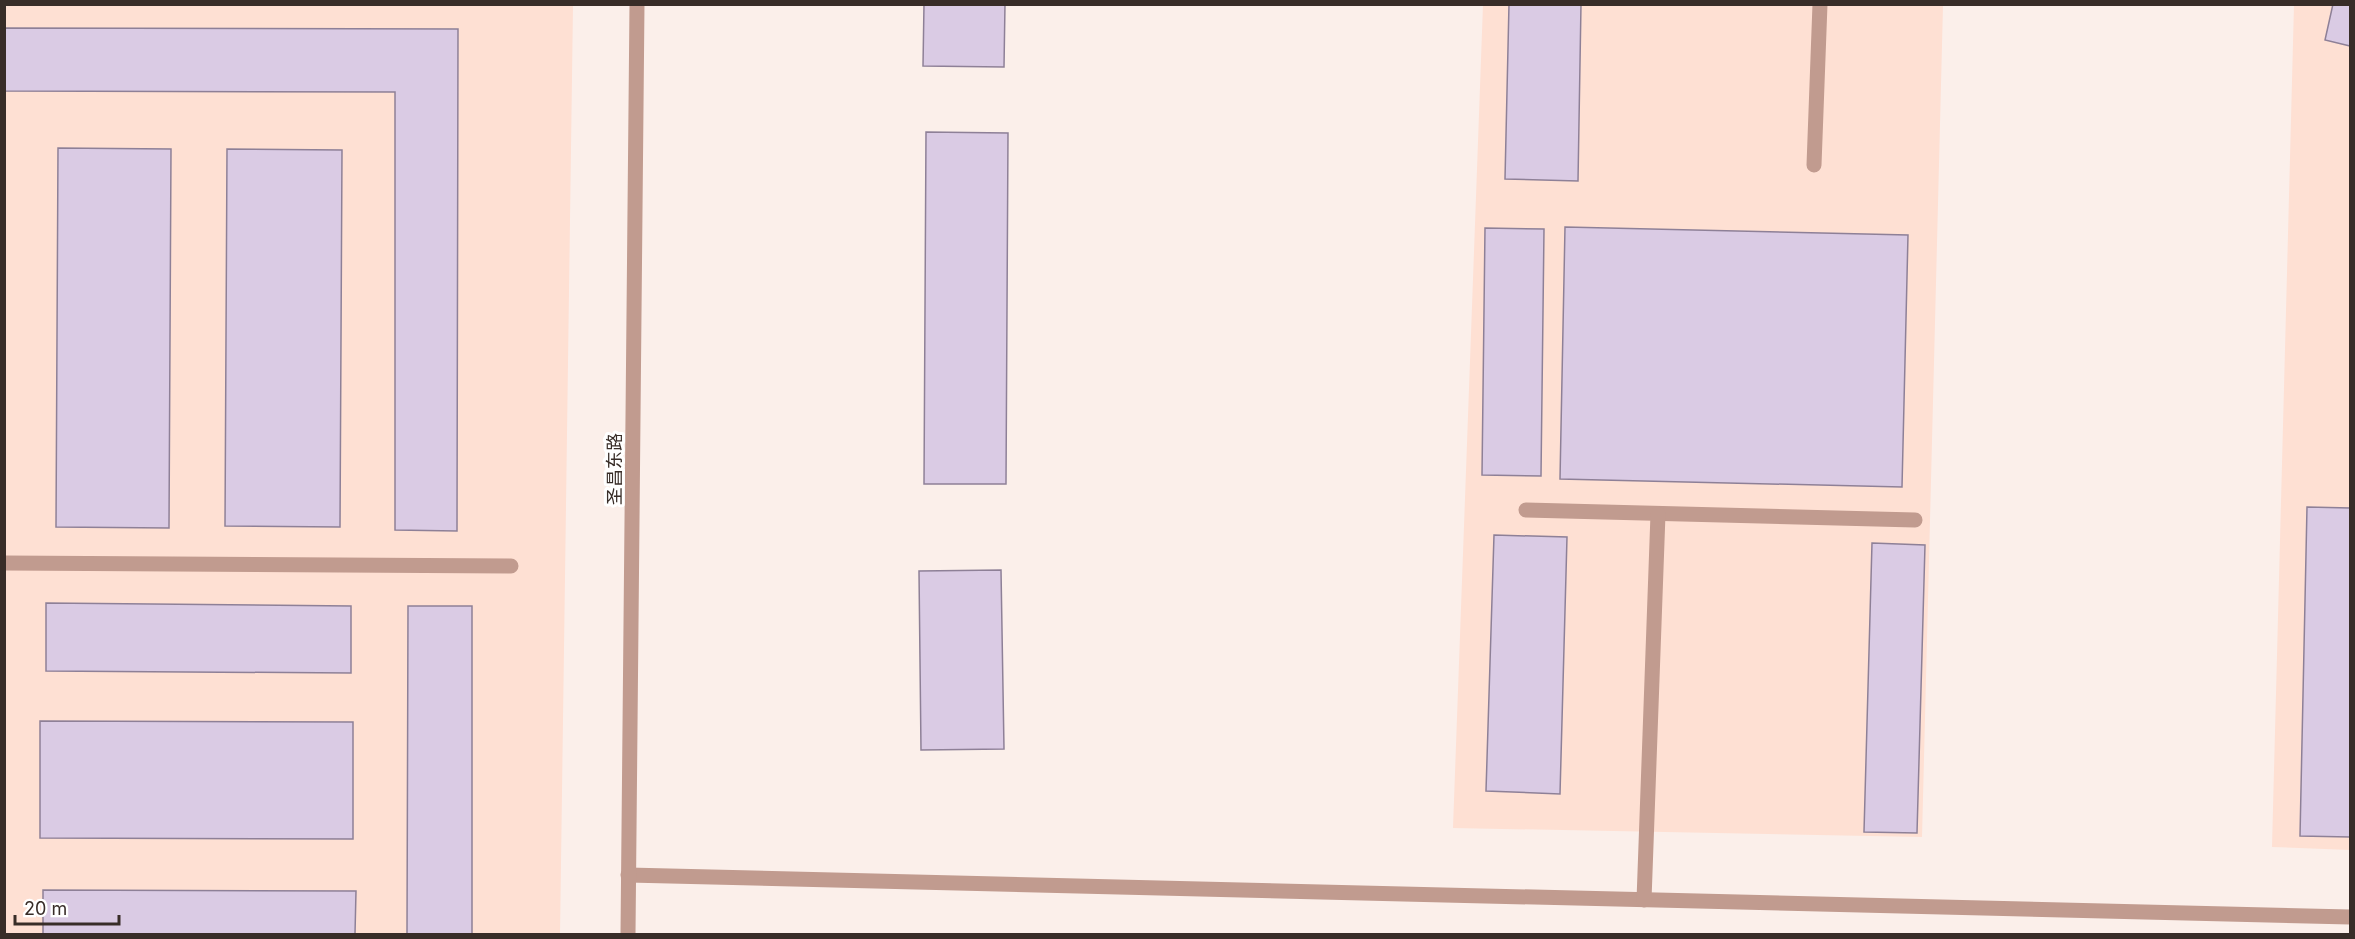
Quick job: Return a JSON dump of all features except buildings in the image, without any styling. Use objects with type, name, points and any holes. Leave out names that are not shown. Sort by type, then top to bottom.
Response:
[{"type":"street","name":"圣昌东路","points":[[628,934],[637,4]]},
{"type":"street","points":[[1814,165],[1820,4]]},
{"type":"street","points":[[1526,510],[1915,520]]},
{"type":"street","points":[[1644,900],[1658,514]]},
{"type":"street","points":[[4,563],[512,566]]},
{"type":"street","points":[[628,875],[2350,918]]},
{"type":"shaded area","points":[[5,5],[573,5],[560,934],[5,934]]},
{"type":"shaded area","points":[[1483,5],[1943,5],[1922,837],[1453,828]]},
{"type":"shaded area","points":[[2294,5],[2350,5],[2350,850],[2272,847]]}]
